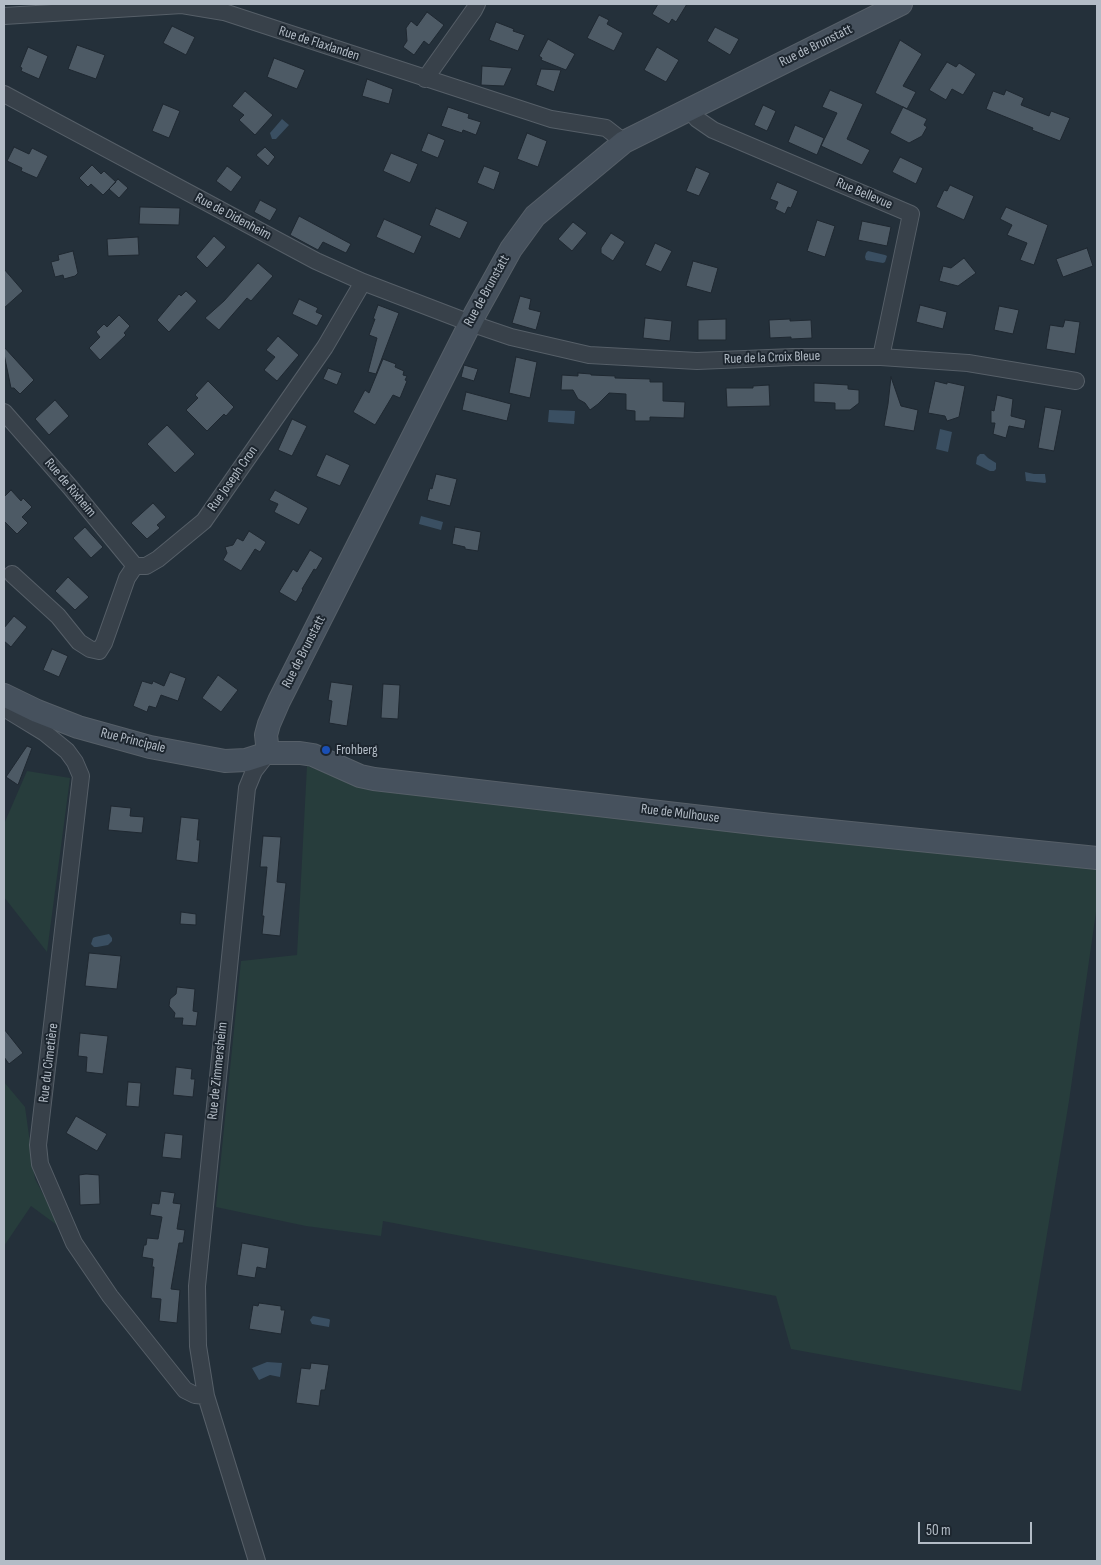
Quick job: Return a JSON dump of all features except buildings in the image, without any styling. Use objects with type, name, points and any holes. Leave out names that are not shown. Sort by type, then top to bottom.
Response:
[{"type":"main road","name":"Rue de Brunstatt","points":[[268,753],[266,735],[268,724],[279,701],[470,324],[511,249],[536,216],[624,142],[901,4]]},
{"type":"main road","name":"Rue Principale","points":[[4,695],[37,711],[78,727],[150,747],[226,761],[246,760],[268,753]]},
{"type":"main road","name":"Rue de Mulhouse","points":[[268,753],[293,752],[313,755],[360,776],[374,779],[771,825],[1097,858]]},
{"type":"street","name":"Rue de Flaxlanden","points":[[4,16],[182,4],[224,12],[551,119],[606,128],[624,142]]},
{"type":"street","points":[[425,79],[477,4]]},
{"type":"street","name":"Rue de Didenheim","points":[[4,94],[316,261],[363,282],[470,324]]},
{"type":"street","name":"Rue Bellevue","points":[[689,109],[697,119],[713,130],[911,214],[881,357]]},
{"type":"street","name":"Rue Joseph Cron","points":[[135,566],[146,566],[158,559],[204,521],[325,347],[363,282]]},
{"type":"street","name":"Rue de la Croix Bleue","points":[[470,324],[511,338],[589,355],[697,361],[793,357],[881,357],[968,363],[1076,381]]},
{"type":"street","name":"Rue de Rixheim","points":[[4,412],[70,487],[135,566]]},
{"type":"street","points":[[12,574],[58,616],[79,642],[90,649],[98,651],[104,643],[127,578],[135,566]]},
{"type":"street","name":"Rue du Cimetière","points":[[4,708],[45,734],[67,751],[82,776],[38,1145],[40,1164],[74,1243],[110,1296],[185,1390],[195,1395],[206,1396]]},
{"type":"street","name":"Rue de Zimmersheim","points":[[257,1561],[206,1396],[198,1346],[197,1286],[247,788],[254,771],[268,753]]},
{"type":"green space","points":[[307,766],[361,787],[1097,868],[1097,905],[1069,1101],[1021,1391],[791,1349],[776,1296],[383,1221],[381,1236],[306,1226],[216,1207],[241,961],[297,955]]},
{"type":"green space","points":[[27,771],[70,778],[47,952],[4,897],[4,824]]},
{"type":"green space","points":[[4,1082],[25,1107],[35,1179],[61,1228],[31,1206],[4,1246]]},
{"type":"water","points":[[282,119],[289,125],[276,139],[272,139],[270,133]]},
{"type":"water","points":[[868,251],[887,256],[885,262],[866,260],[865,257]]},
{"type":"water","points":[[549,410],[575,411],[574,424],[548,422]]},
{"type":"water","points":[[940,429],[952,432],[948,452],[936,449]]},
{"type":"water","points":[[980,454],[984,454],[996,463],[994,471],[976,464],[977,457]]},
{"type":"water","points":[[1025,472],[1045,474],[1046,482],[1026,481]]},
{"type":"water","points":[[421,516],[443,522],[441,530],[419,524]]},
{"type":"water","points":[[109,934],[112,941],[108,945],[94,947],[91,944],[93,938]]},
{"type":"water","points":[[313,1316],[329,1319],[329,1327],[312,1324],[310,1320]]},
{"type":"water","points":[[267,1362],[282,1363],[280,1377],[270,1375],[259,1380],[252,1368]]},
{"type":"place","name":"Frohberg","points":[[326,750]]}]
